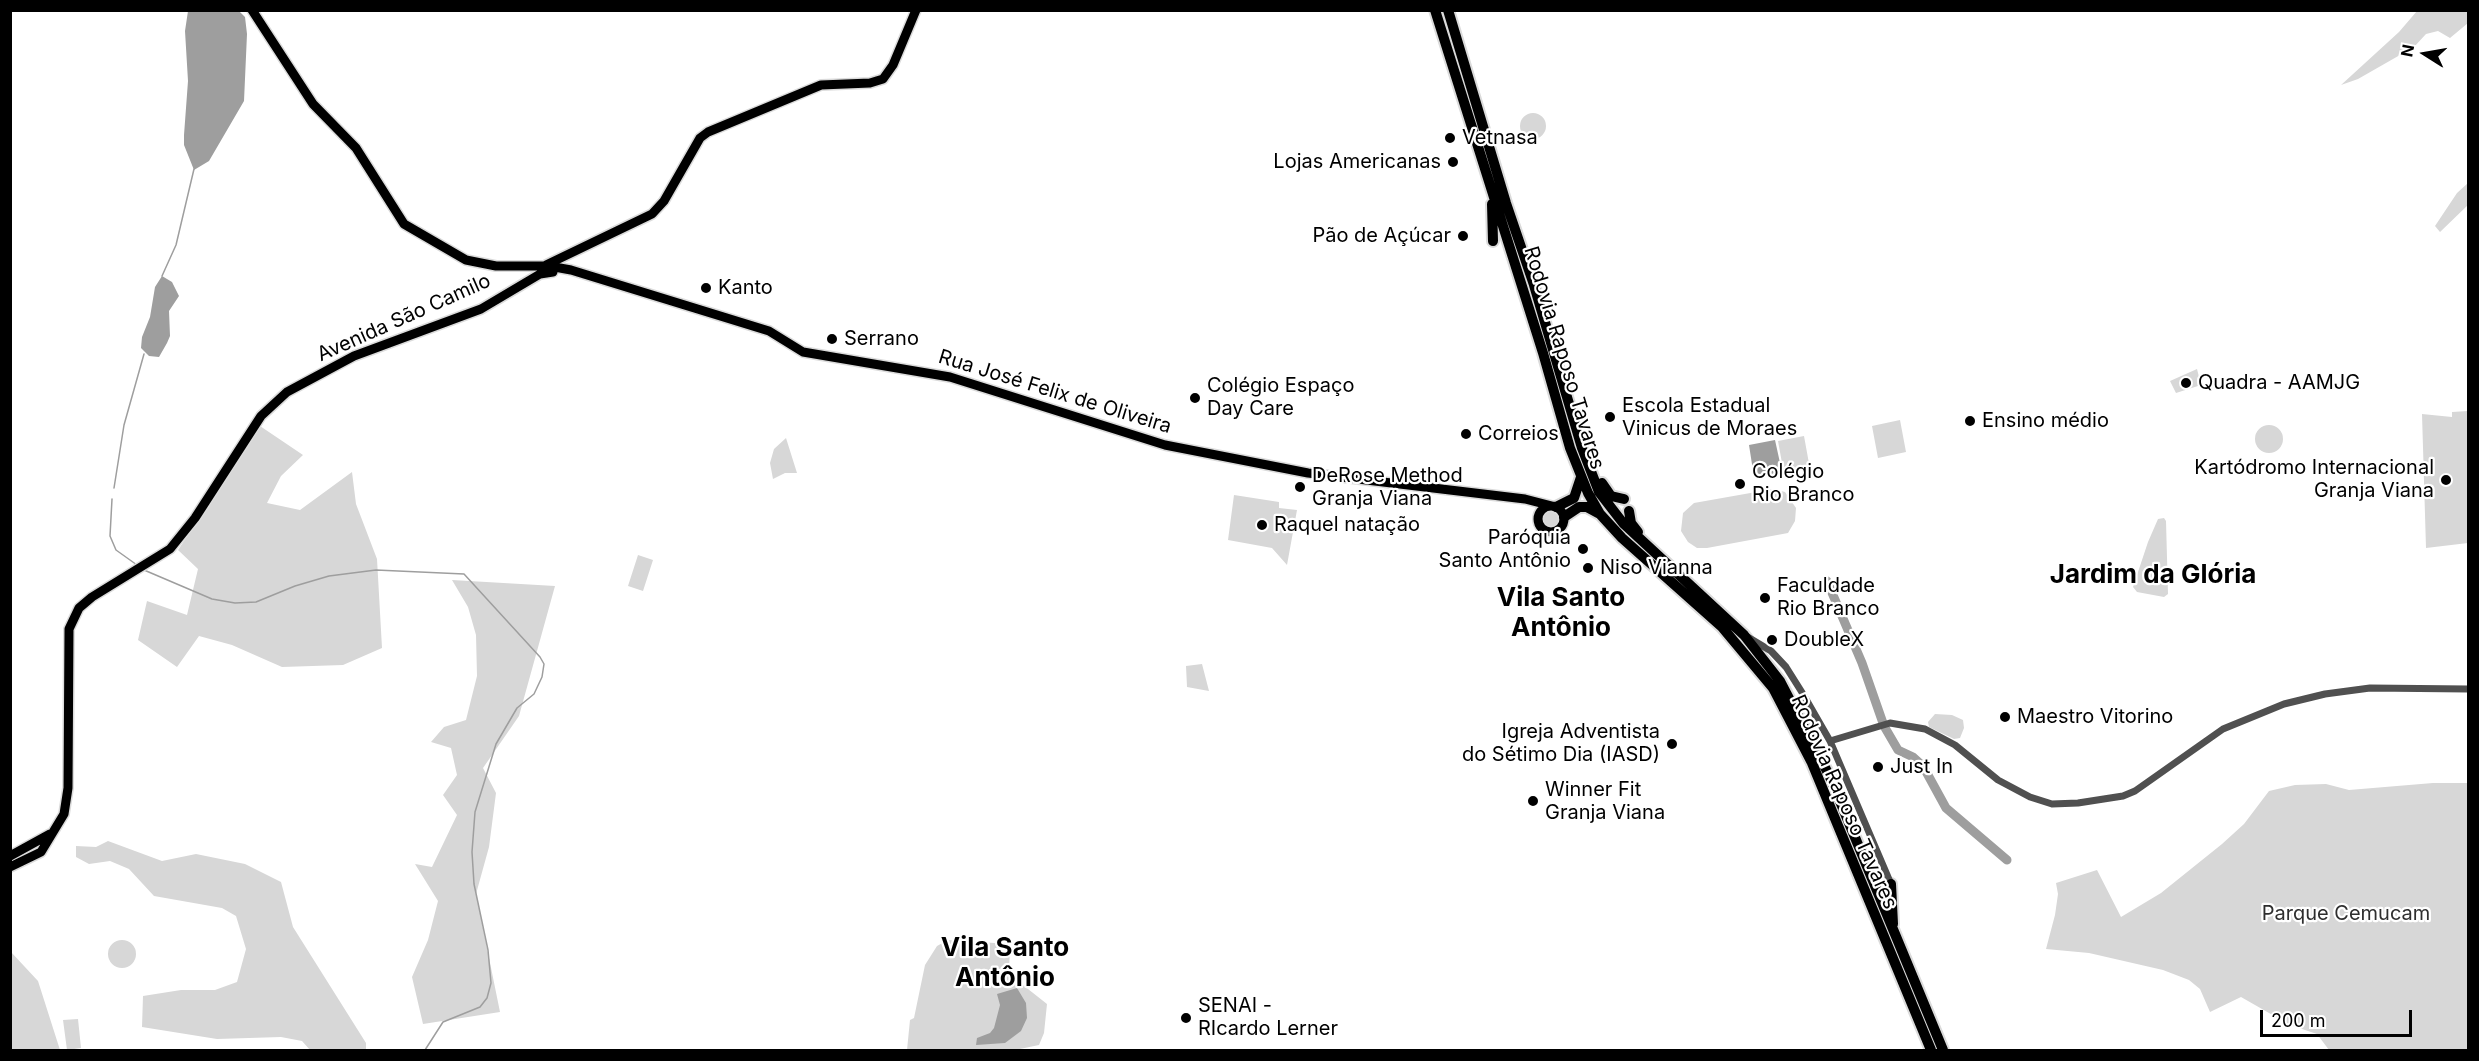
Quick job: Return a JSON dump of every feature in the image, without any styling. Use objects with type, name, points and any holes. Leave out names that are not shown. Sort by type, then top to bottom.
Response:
[{"type":"highway","name":"Rodovia Raposo Tavares","points":[[1435,10],[1581,476],[1600,514],[1622,538],[1722,627],[1773,688],[1812,763],[1931,1050]]},
{"type":"highway","name":"Rodovia Raposo Tavares","points":[[1448,10],[1582,448],[1606,503],[1623,523],[1744,635],[1780,681],[1830,777],[1943,1050]]},
{"type":"highway","points":[[1490,189],[1493,241]]},
{"type":"highway","points":[[1582,448],[1608,494],[1624,499]]},
{"type":"highway","points":[[1554,507],[1577,495],[1581,476]]},
{"type":"highway","points":[[1564,517],[1579,507],[1587,507],[1600,514]]},
{"type":"highway","points":[[1629,511],[1631,523],[1653,551]]},
{"type":"highway","points":[[1891,884],[1893,933]]},
{"type":"main road","name":"Rua José Felix de Oliveira","points":[[252,10],[313,104],[356,148],[409,229],[474,263],[496,266],[551,267],[586,275],[769,331],[803,351],[950,377],[1165,445],[1308,473],[1525,499],[1554,507]]},
{"type":"main road","name":"Avenida São Camilo","points":[[40,852],[60,821],[66,803],[69,629],[79,608],[92,597],[170,549],[195,518],[261,416],[278,398],[354,356],[481,309],[591,241],[652,214],[664,201],[700,138],[708,132],[821,85],[870,83],[883,79],[893,65],[916,10]]},
{"type":"main road","points":[[1525,499],[1539,515],[1540,527],[1551,533],[1561,528],[1564,517],[1554,507],[1544,508],[1539,515]]},
{"type":"main road","points":[[10,857],[52,833]]},
{"type":"main road","points":[[22,850],[40,852]]},
{"type":"main road","points":[[10,867],[40,852]]},
{"type":"street","points":[[1744,635],[1757,641],[1786,667],[1830,741],[1891,884]]},
{"type":"street","points":[[1830,741],[1886,725],[1920,728],[1955,745],[1998,780],[2030,797],[2052,804],[2078,803],[2123,796],[2135,791],[2223,729],[2284,704],[2325,694],[2370,688],[2469,688]]},
{"type":"green space","points":[[2417,11],[2468,11],[2468,23],[2450,38],[2438,31],[2426,34],[2414,47],[2358,79],[2341,85],[2399,32]]},
{"type":"green space","points":[[1533,113],[1542,117],[1546,126],[1542,135],[1533,139],[1524,135],[1520,126],[1524,117]]},
{"type":"green space","points":[[2468,183],[2468,205],[2440,232],[2435,226],[2457,193]]},
{"type":"green space","name":"Quadra - AAMJG","points":[[2197,369],[2201,385],[2176,393],[2170,381]]},
{"type":"green space","name":"Kartódromo Internacional Granja Viana","points":[[2468,411],[2468,543],[2426,548],[2422,414],[2452,417],[2452,412]]},
{"type":"green space","points":[[1900,420],[1906,452],[1878,458],[1872,426]]},
{"type":"green space","points":[[2269,425],[2279,429],[2283,439],[2279,449],[2269,453],[2259,449],[2255,439],[2259,429]]},
{"type":"green space","points":[[260,426],[303,455],[281,476],[267,503],[300,510],[352,472],[356,504],[377,559],[382,648],[343,665],[282,667],[232,645],[199,636],[177,667],[138,640],[147,601],[187,615],[198,569],[178,550]]},
{"type":"green space","points":[[1804,436],[1810,469],[1784,474],[1778,441]]},
{"type":"green space","points":[[786,438],[797,473],[785,473],[773,479],[770,463],[774,449]]},
{"type":"green space","points":[[1773,489],[1785,492],[1796,508],[1795,521],[1788,533],[1697,548],[1688,542],[1681,531],[1683,513],[1694,503]]},
{"type":"green space","name":"Raquel natação","points":[[1234,495],[1279,502],[1279,508],[1297,510],[1287,565],[1272,548],[1228,540]]},
{"type":"green space","points":[[1551,510],[1559,513],[1562,521],[1559,529],[1551,532],[1543,529],[1540,521],[1543,513]]},
{"type":"green space","points":[[2164,518],[2166,521],[2168,594],[2164,597],[2137,592],[2133,587],[2158,519]]},
{"type":"green space","points":[[638,555],[653,560],[643,591],[628,586]]},
{"type":"green space","points":[[452,580],[555,586],[519,716],[483,768],[496,793],[489,847],[476,894],[500,1012],[423,1024],[412,977],[428,940],[438,901],[415,864],[432,867],[457,815],[443,795],[457,775],[451,748],[431,742],[444,727],[466,720],[477,676],[476,635],[468,607]]},
{"type":"green space","points":[[1202,664],[1209,691],[1187,687],[1186,666]]},
{"type":"green space","points":[[1935,714],[1952,715],[1963,720],[1964,728],[1960,738],[1954,739],[1929,727],[1928,722]]},
{"type":"green space","name":"Parque Cemucam","points":[[2433,783],[2468,783],[2468,1050],[2329,1050],[2317,1034],[2290,1025],[2241,997],[2210,1012],[2200,989],[2189,980],[2163,970],[2089,953],[2046,949],[2055,915],[2058,894],[2056,883],[2097,870],[2121,917],[2161,893],[2222,844],[2244,824],[2269,791],[2295,785],[2326,784],[2349,790]]},
{"type":"green space","points":[[108,841],[162,861],[196,854],[245,864],[281,882],[293,927],[366,1043],[366,1050],[310,1050],[302,1041],[281,1037],[217,1039],[142,1027],[143,996],[181,990],[215,990],[237,982],[246,949],[236,916],[222,908],[154,896],[129,869],[110,861],[89,864],[76,857],[76,846],[96,847]]},
{"type":"green space","points":[[122,940],[132,944],[136,954],[132,964],[122,968],[112,964],[108,954],[112,944]]},
{"type":"green space","points":[[948,940],[1010,944],[1009,974],[1047,1004],[1044,1033],[1039,1045],[1015,1050],[907,1050],[910,1020],[914,1018],[925,965],[937,946]]},
{"type":"green space","points":[[11,952],[38,981],[60,1050],[11,1050]]},
{"type":"green space","points":[[78,1019],[81,1048],[67,1050],[63,1020]]},
{"type":"shaded area","points":[[188,11],[239,11],[245,17],[247,34],[244,101],[209,161],[194,170],[184,145],[188,81],[185,31]]},
{"type":"shaded area","points":[[162,276],[172,282],[179,296],[169,311],[170,336],[159,357],[149,356],[141,348],[142,337],[150,317],[155,287]]},
{"type":"shaded area","points":[[1775,440],[1782,472],[1754,477],[1749,445]]},
{"type":"shaded area","points":[[1017,988],[1026,1003],[1027,1018],[1021,1031],[1005,1043],[976,1045],[977,1038],[990,1033],[994,1028],[1000,1005],[997,994]]},
{"type":"waterway","points":[[162,276],[176,245],[194,169]]},
{"type":"waterway","points":[[114,488],[124,425],[144,354]]},
{"type":"waterway","points":[[112,499],[110,536],[116,550],[137,565]]},
{"type":"waterway","points":[[144,570],[212,599],[235,603],[256,602],[295,586],[329,576],[376,570],[464,574],[540,657],[544,664],[542,677],[534,694],[517,708],[496,744],[475,812],[472,852],[474,884],[488,950],[491,983],[487,998],[480,1007],[443,1022],[425,1050]]},
{"type":"waterway","points":[[1827,581],[1862,663],[1884,726],[1898,750],[1913,757],[1923,766],[1946,808],[2007,860]]},
{"type":"place","name":"Vetnasa","points":[[1450,138]]},
{"type":"place","name":"Lojas Americanas","points":[[1453,162]]},
{"type":"place","name":"Pão de Açúcar","points":[[1463,236]]},
{"type":"place","name":"Kanto","points":[[706,288]]},
{"type":"place","name":"Serrano","points":[[832,339]]},
{"type":"place","name":"Quadra - AAMJG","points":[[2186,383]]},
{"type":"place","name":"Colégio Espaço Day Care","points":[[1195,398]]},
{"type":"place","name":"Escola Estadual Vinicus de Moraes","points":[[1610,417]]},
{"type":"place","name":"Ensino médio","points":[[1970,421]]},
{"type":"place","name":"Correios","points":[[1466,434]]},
{"type":"place","name":"Kartódromo Internacional Granja Viana","points":[[2446,480]]},
{"type":"place","name":"Colégio Rio Branco","points":[[1740,484]]},
{"type":"place","name":"DeRose Method Granja Viana","points":[[1300,487]]},
{"type":"place","name":"Raquel natação","points":[[1262,525]]},
{"type":"place","name":"Paróquia Santo Antônio","points":[[1583,549]]},
{"type":"place","name":"Niso Vianna","points":[[1588,568]]},
{"type":"place","name":"Faculdade Rio Branco","points":[[1765,598]]},
{"type":"place","name":"DoubleX","points":[[1772,640]]},
{"type":"place","name":"Maestro Vitorino","points":[[2005,717]]},
{"type":"place","name":"Igreja Adventista do Sétimo Dia (IASD)","points":[[1672,744]]},
{"type":"place","name":"Just In","points":[[1878,767]]},
{"type":"place","name":"Winner Fit Granja Viana","points":[[1533,801]]},
{"type":"place","name":"SENAI - RIcardo Lerner","points":[[1186,1018]]},
{"type":"district","name":"Jardim da Glória","points":[[2153,575]]},
{"type":"district","name":"Vila Santo Antônio","points":[[1561,613]]},
{"type":"district","name":"Vila Santo Antônio","points":[[1005,963]]}]
